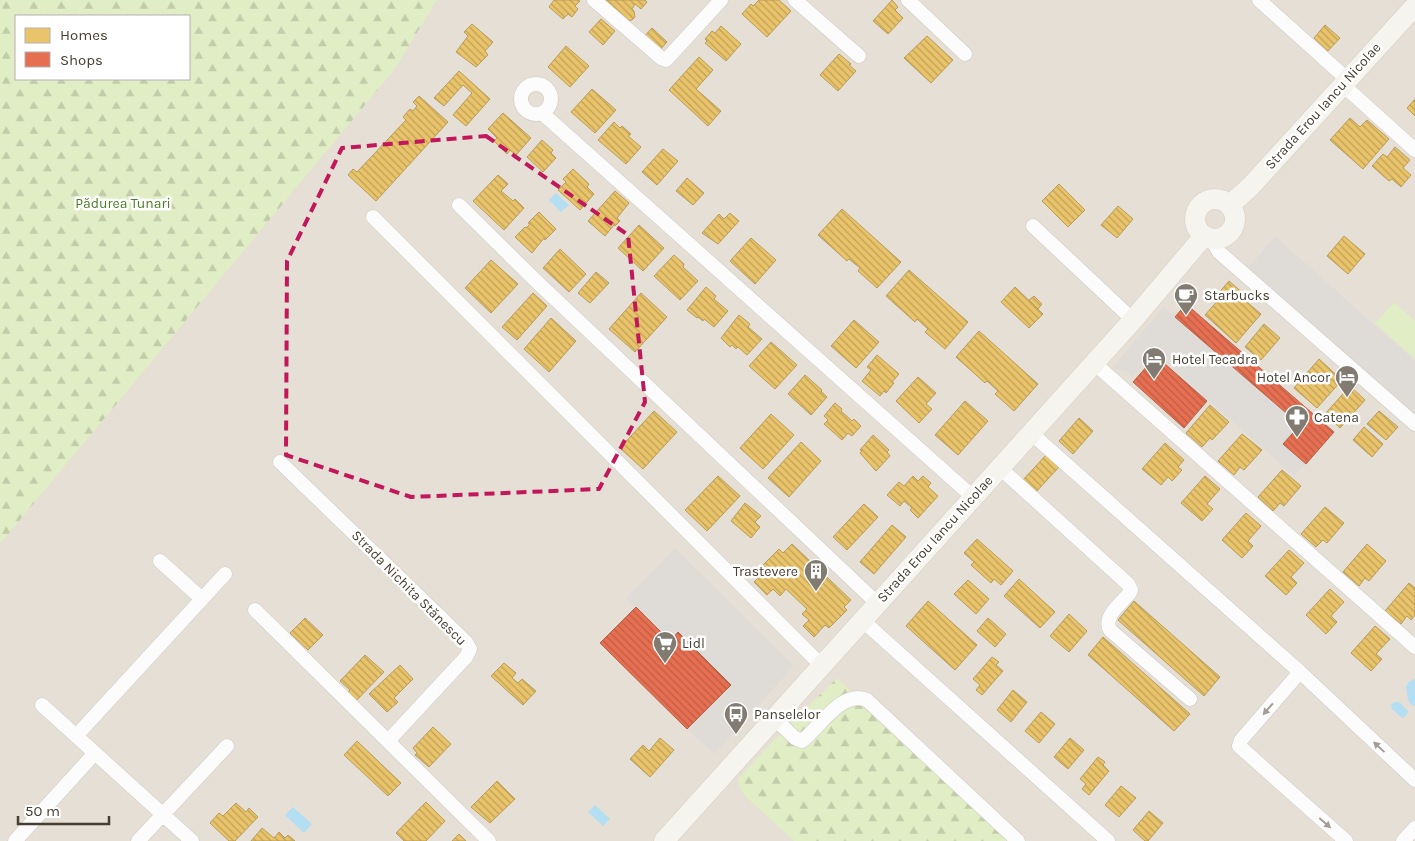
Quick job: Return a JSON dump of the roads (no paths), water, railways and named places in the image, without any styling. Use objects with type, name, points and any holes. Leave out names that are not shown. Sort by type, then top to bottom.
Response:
[{"type":"street","points":[[594,0],[661,58],[666,60],[720,0]]},
{"type":"street","points":[[795,0],[859,56]]},
{"type":"street","points":[[908,0],[965,54]]},
{"type":"street","points":[[1259,0],[1415,150]]},
{"type":"street","name":"Strada Erou Iancu Nicolae","points":[[1230,205],[1251,186],[1415,6]]},
{"type":"street","points":[[542,113],[973,498]]},
{"type":"street","points":[[1209,238],[1227,235],[1234,224],[1235,217],[1230,205],[1224,201],[1210,199],[1199,206],[1194,219],[1199,232],[1209,238],[1219,252],[1415,424]]},
{"type":"street","points":[[459,205],[534,279],[877,603]]},
{"type":"street","points":[[373,217],[822,665]]},
{"type":"street","points":[[1033,226],[1133,320]]},
{"type":"street","name":"Strada Erou Iancu Nicolae","points":[[664,841],[877,603],[1209,238]]},
{"type":"street","points":[[1094,364],[1415,647]]},
{"type":"street","points":[[1032,433],[1300,672],[1415,780]]},
{"type":"street","name":"Strada Nichita Stănescu","points":[[280,462],[459,635],[470,649],[466,657],[388,741]]},
{"type":"street","points":[[1000,468],[1128,584],[1131,590],[1129,594],[1108,619],[1110,630],[1190,699]]},
{"type":"street","points":[[160,561],[202,598]]},
{"type":"street","points":[[76,736],[226,574]]},
{"type":"street","points":[[256,610],[489,841]]},
{"type":"street","points":[[862,620],[1108,841]]},
{"type":"street","points":[[1300,672],[1241,740],[1240,746],[1346,841]]},
{"type":"street","points":[[774,718],[795,738],[802,741],[840,705],[852,698],[860,697],[867,700],[1018,841]]},
{"type":"street","points":[[42,706],[192,841]]},
{"type":"street","points":[[138,841],[227,746]]},
{"type":"street","points":[[15,841],[95,753]]},
{"type":"street","points":[[1403,841],[1415,828]]},
{"type":"water","points":[[556,193],[569,205],[561,212],[549,200]]},
{"type":"water","points":[[1415,679],[1415,706],[1411,705],[1408,700],[1406,687],[1409,682]]},
{"type":"water","points":[[1394,702],[1399,702],[1408,711],[1404,718],[1392,709],[1391,705]]},
{"type":"water","points":[[595,805],[610,819],[603,826],[588,812]]},
{"type":"water","points":[[293,807],[312,824],[304,833],[285,815]]},
{"type":"place","name":"Starbucks","points":[[1186,316]]},
{"type":"place","name":"Hotel Tecadra","points":[[1154,380]]},
{"type":"place","name":"Hotel Ancor","points":[[1347,398]]},
{"type":"place","name":"Catena","points":[[1297,438]]},
{"type":"place","name":"Trastevere","points":[[816,592]]},
{"type":"place","name":"Lidl","points":[[665,664]]},
{"type":"place","name":"Panselelor","points":[[736,735]]},
{"type":"park label","name":"Pădurea Tunari","points":[[123,203]]}]
